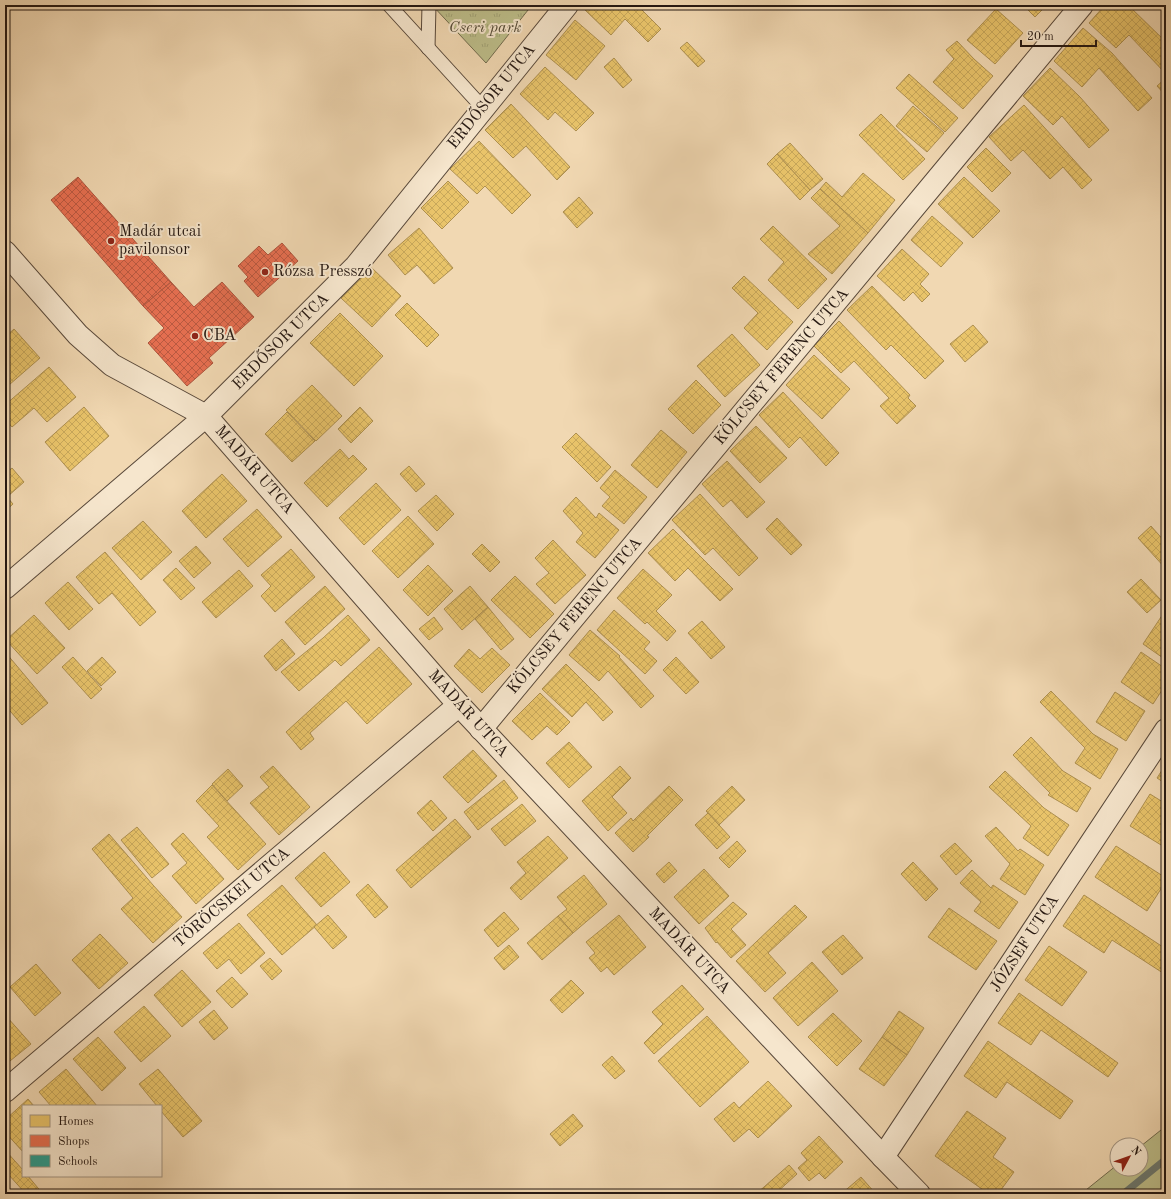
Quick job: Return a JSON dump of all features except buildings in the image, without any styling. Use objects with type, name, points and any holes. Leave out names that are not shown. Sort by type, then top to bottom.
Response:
[{"type":"street","name":"ERDŐSOR UTCA","points":[[5,588],[206,416],[356,266],[566,5]]},
{"type":"street","name":"KÖLCSEY FERENC UTCA","points":[[481,729],[1082,5]]},
{"type":"street","name":"MADÁR UTCA","points":[[5,252],[78,335],[112,364],[206,416],[459,706],[883,1158],[919,1194]]},
{"type":"street","name":"TÖRÖCSKEI UTCA","points":[[5,1091],[459,706]]},
{"type":"street","name":"JÓZSEF UTCA","points":[[883,1158],[1166,730]]},
{"type":"lane","points":[[389,5],[483,108]]},
{"type":"lane","points":[[428,48],[429,5]]},
{"type":"green space","name":"Cseri park","points":[[432,5],[532,5],[486,63]]},
{"type":"green space","points":[[1166,1126],[1166,1194],[1081,1194],[1109,1171],[1109,1177],[1149,1177],[1149,1140]]},
{"type":"waterway","points":[[1123,1194],[1166,1159]]},
{"type":"place","name":"Madár utcai pavilonsor","points":[[111,241]]},
{"type":"place","name":"Rózsa Presszó","points":[[265,272]]},
{"type":"place","name":"CBA","points":[[195,336]]}]
